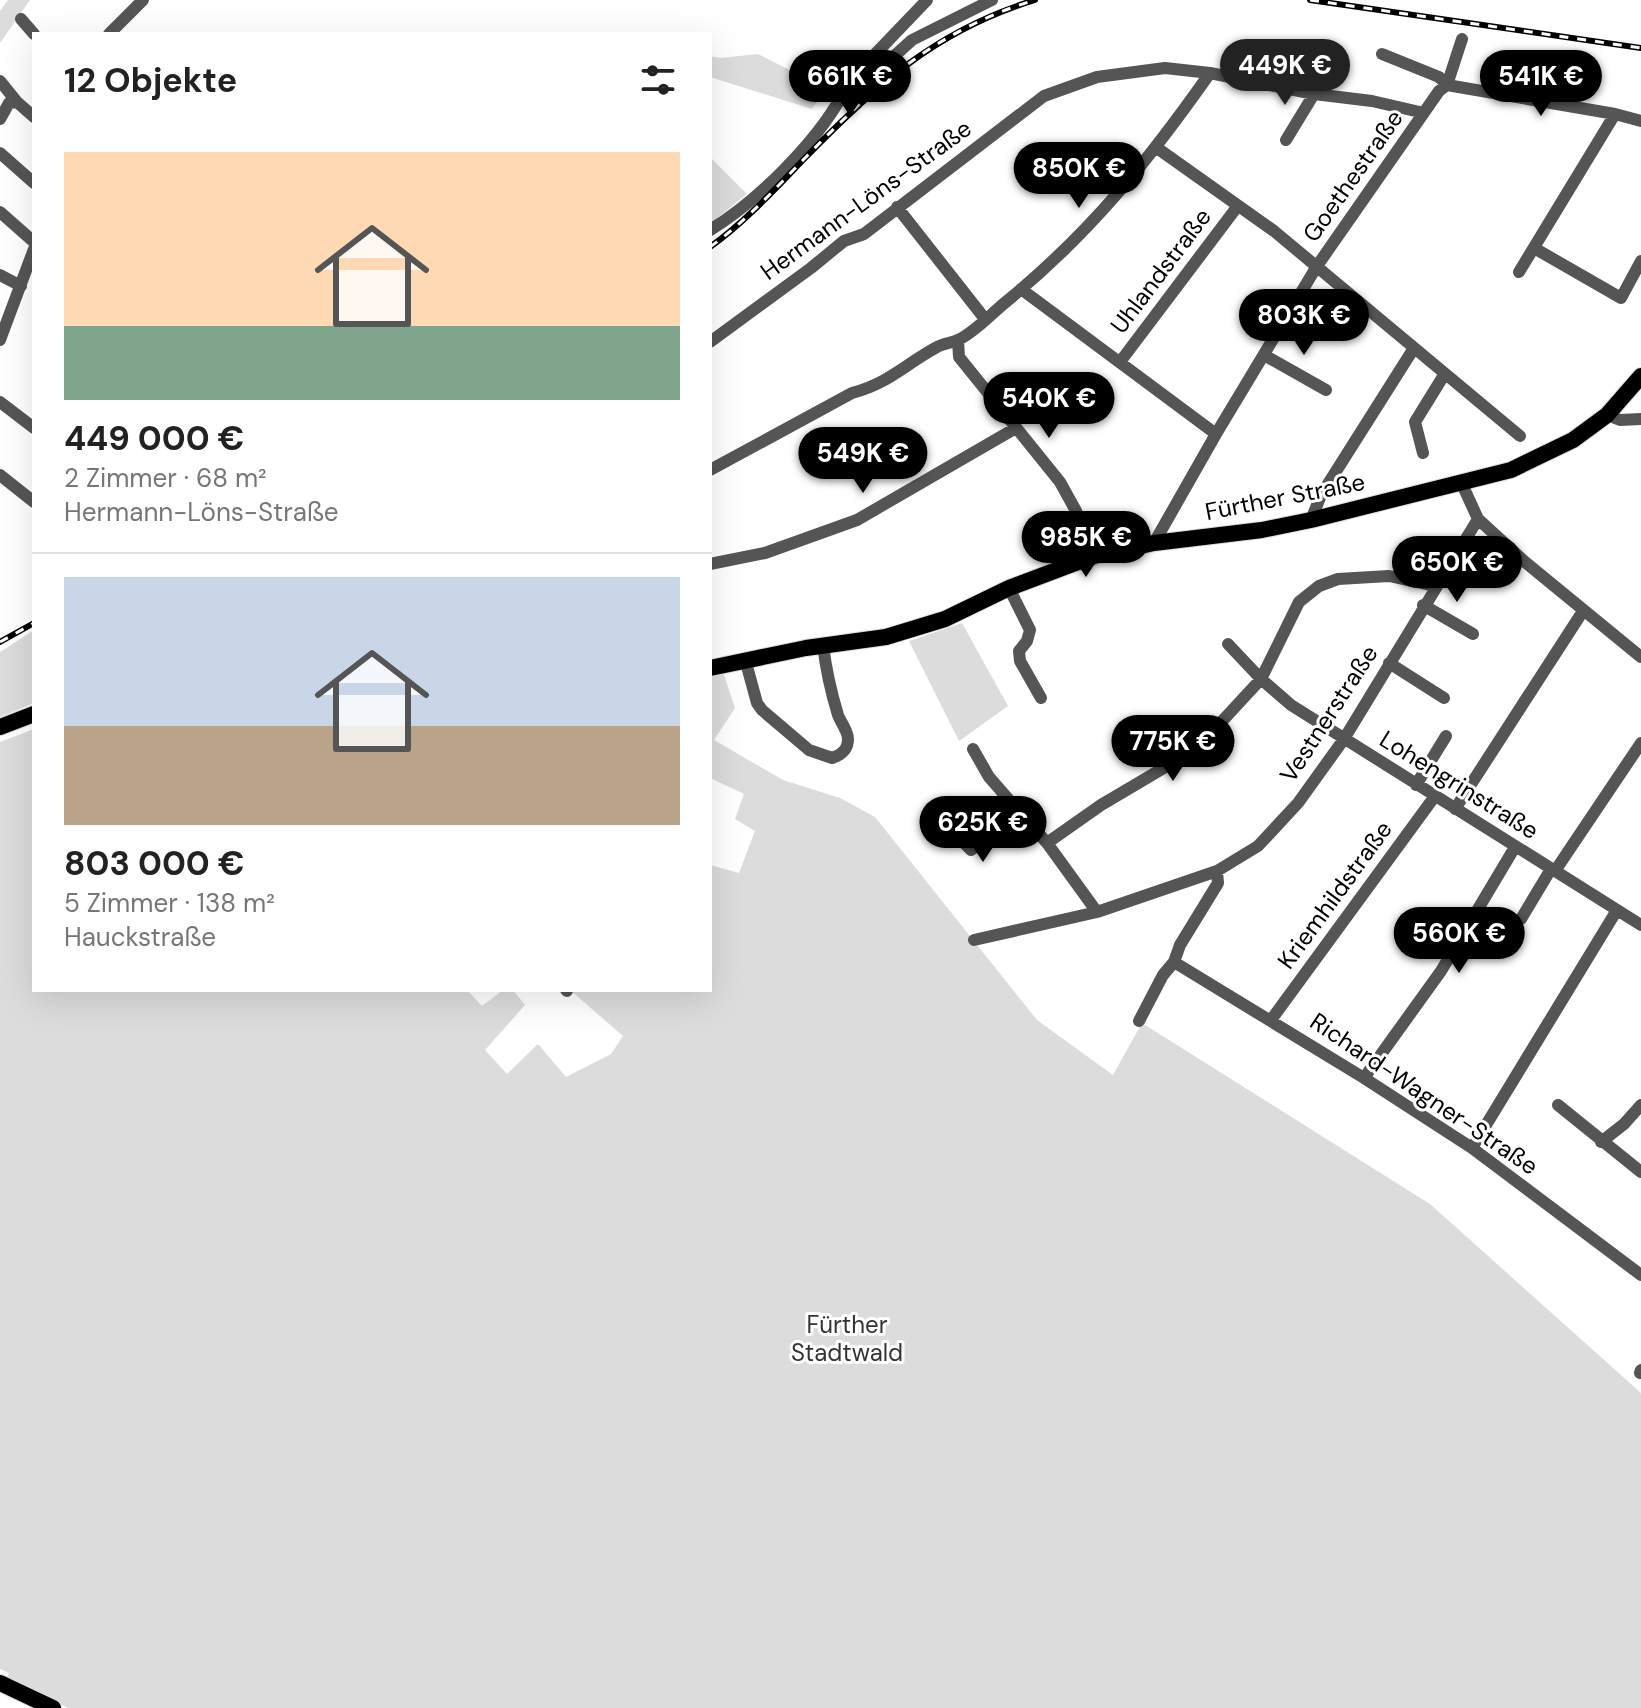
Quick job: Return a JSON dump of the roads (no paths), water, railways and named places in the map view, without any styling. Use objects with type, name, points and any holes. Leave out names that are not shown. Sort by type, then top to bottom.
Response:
[{"type":"main road","name":"Fürther Straße","points":[[712,667],[823,645],[886,637],[945,619],[1009,588],[1094,556],[1154,543],[1262,530],[1311,520],[1511,470],[1542,458],[1573,440],[1607,415],[1641,376]]},
{"type":"main road","points":[[0,727],[32,715]]},
{"type":"main road","points":[[0,1683],[53,1708]]},
{"type":"street","points":[[111,32],[143,0]]},
{"type":"street","points":[[712,229],[745,205],[802,149],[831,117],[858,72],[927,0]]},
{"type":"street","points":[[841,97],[849,97],[912,40],[992,0]]},
{"type":"street","points":[[21,19],[32,32]]},
{"type":"street","points":[[902,28],[912,40]]},
{"type":"street","name":"Goethestraße","points":[[1154,543],[1317,266],[1439,91],[1447,85],[1462,39]]},
{"type":"street","points":[[1382,54],[1439,77],[1447,85],[1641,121]]},
{"type":"street","name":"Hermann-Löns-Straße","points":[[712,341],[844,241],[864,234],[1044,96],[1097,77],[1165,68],[1372,101],[1424,113]]},
{"type":"street","points":[[712,469],[852,393],[877,386],[940,345],[958,340],[985,319],[1066,250],[1112,202],[1157,148],[1210,73]]},
{"type":"street","points":[[0,81],[32,115]]},
{"type":"street","points":[[1286,140],[1314,94]]},
{"type":"street","points":[[0,119],[9,103],[17,102]]},
{"type":"street","points":[[1519,272],[1615,114]]},
{"type":"street","points":[[1157,148],[1274,231],[1520,436]]},
{"type":"street","points":[[0,153],[32,181]]},
{"type":"street","points":[[897,207],[985,319]]},
{"type":"street","name":"Uhlandstraße","points":[[1120,362],[1237,207]]},
{"type":"street","points":[[0,212],[32,240]]},
{"type":"street","points":[[1534,248],[1621,298],[1641,261]]},
{"type":"street","points":[[0,340],[32,255]]},
{"type":"street","points":[[0,275],[21,286]]},
{"type":"street","points":[[1021,289],[1216,434]]},
{"type":"street","points":[[958,340],[959,357],[1060,482],[1076,511],[1094,556]]},
{"type":"street","points":[[1311,520],[1321,495],[1414,348]]},
{"type":"street","points":[[1264,355],[1326,390]]},
{"type":"street","points":[[1423,453],[1415,422],[1444,375]]},
{"type":"street","points":[[0,402],[32,426]]},
{"type":"street","points":[[1607,415],[1620,420],[1641,419]]},
{"type":"street","points":[[712,564],[765,553],[857,520],[1016,428]]},
{"type":"street","points":[[0,475],[32,500]]},
{"type":"street","points":[[1462,484],[1478,519],[1641,657]]},
{"type":"street","name":"Vestnerstraße","points":[[974,940],[1097,912],[1217,871],[1258,846],[1298,803],[1344,739],[1478,519]]},
{"type":"street","points":[[1047,843],[1182,755],[1213,731],[1261,679],[1299,602],[1319,586],[1338,579],[1389,576],[1435,586]]},
{"type":"street","points":[[1009,588],[1030,630],[1027,641],[1019,651],[1020,661],[1041,698]]},
{"type":"street","points":[[1423,605],[1473,634]]},
{"type":"street","points":[[1455,809],[1583,611]]},
{"type":"street","name":"Lohengrinstraße","points":[[1228,644],[1291,705],[1641,925]]},
{"type":"street","points":[[745,659],[754,695],[762,710],[809,750],[832,758],[843,752],[848,736],[827,678],[823,645]]},
{"type":"street","points":[[1389,663],[1444,698]]},
{"type":"street","points":[[1416,785],[1446,736]]},
{"type":"street","points":[[1553,870],[1641,743]]},
{"type":"street","points":[[973,749],[989,777],[1047,843],[1097,912]]},
{"type":"street","name":"Kriemhildstraße","points":[[1271,1020],[1435,796]]},
{"type":"street","points":[[949,827],[971,850],[1019,813]]},
{"type":"street","points":[[1364,1078],[1441,971],[1515,847]]},
{"type":"street","name":"Lohengrinstraße","points":[[1521,919],[1553,870]]},
{"type":"street","points":[[1139,1021],[1218,883],[1217,871]]},
{"type":"street","points":[[1472,1148],[1617,910]]},
{"type":"street","name":"Richard-Wagner-Straße","points":[[1174,962],[1472,1148],[1641,1275]]},
{"type":"street","points":[[1558,1105],[1641,1172]]},
{"type":"street","points":[[1601,1142],[1624,1124],[1641,1105]]},
{"type":"railway","points":[[712,245],[759,205],[857,107],[909,63],[967,27],[1035,0]]},
{"type":"railway","points":[[1310,0],[1641,48]]},
{"type":"railway","points":[[0,642],[32,624]]},
{"type":"park label","name":"Fürther Stadtwald","points":[[847,1339]]}]
